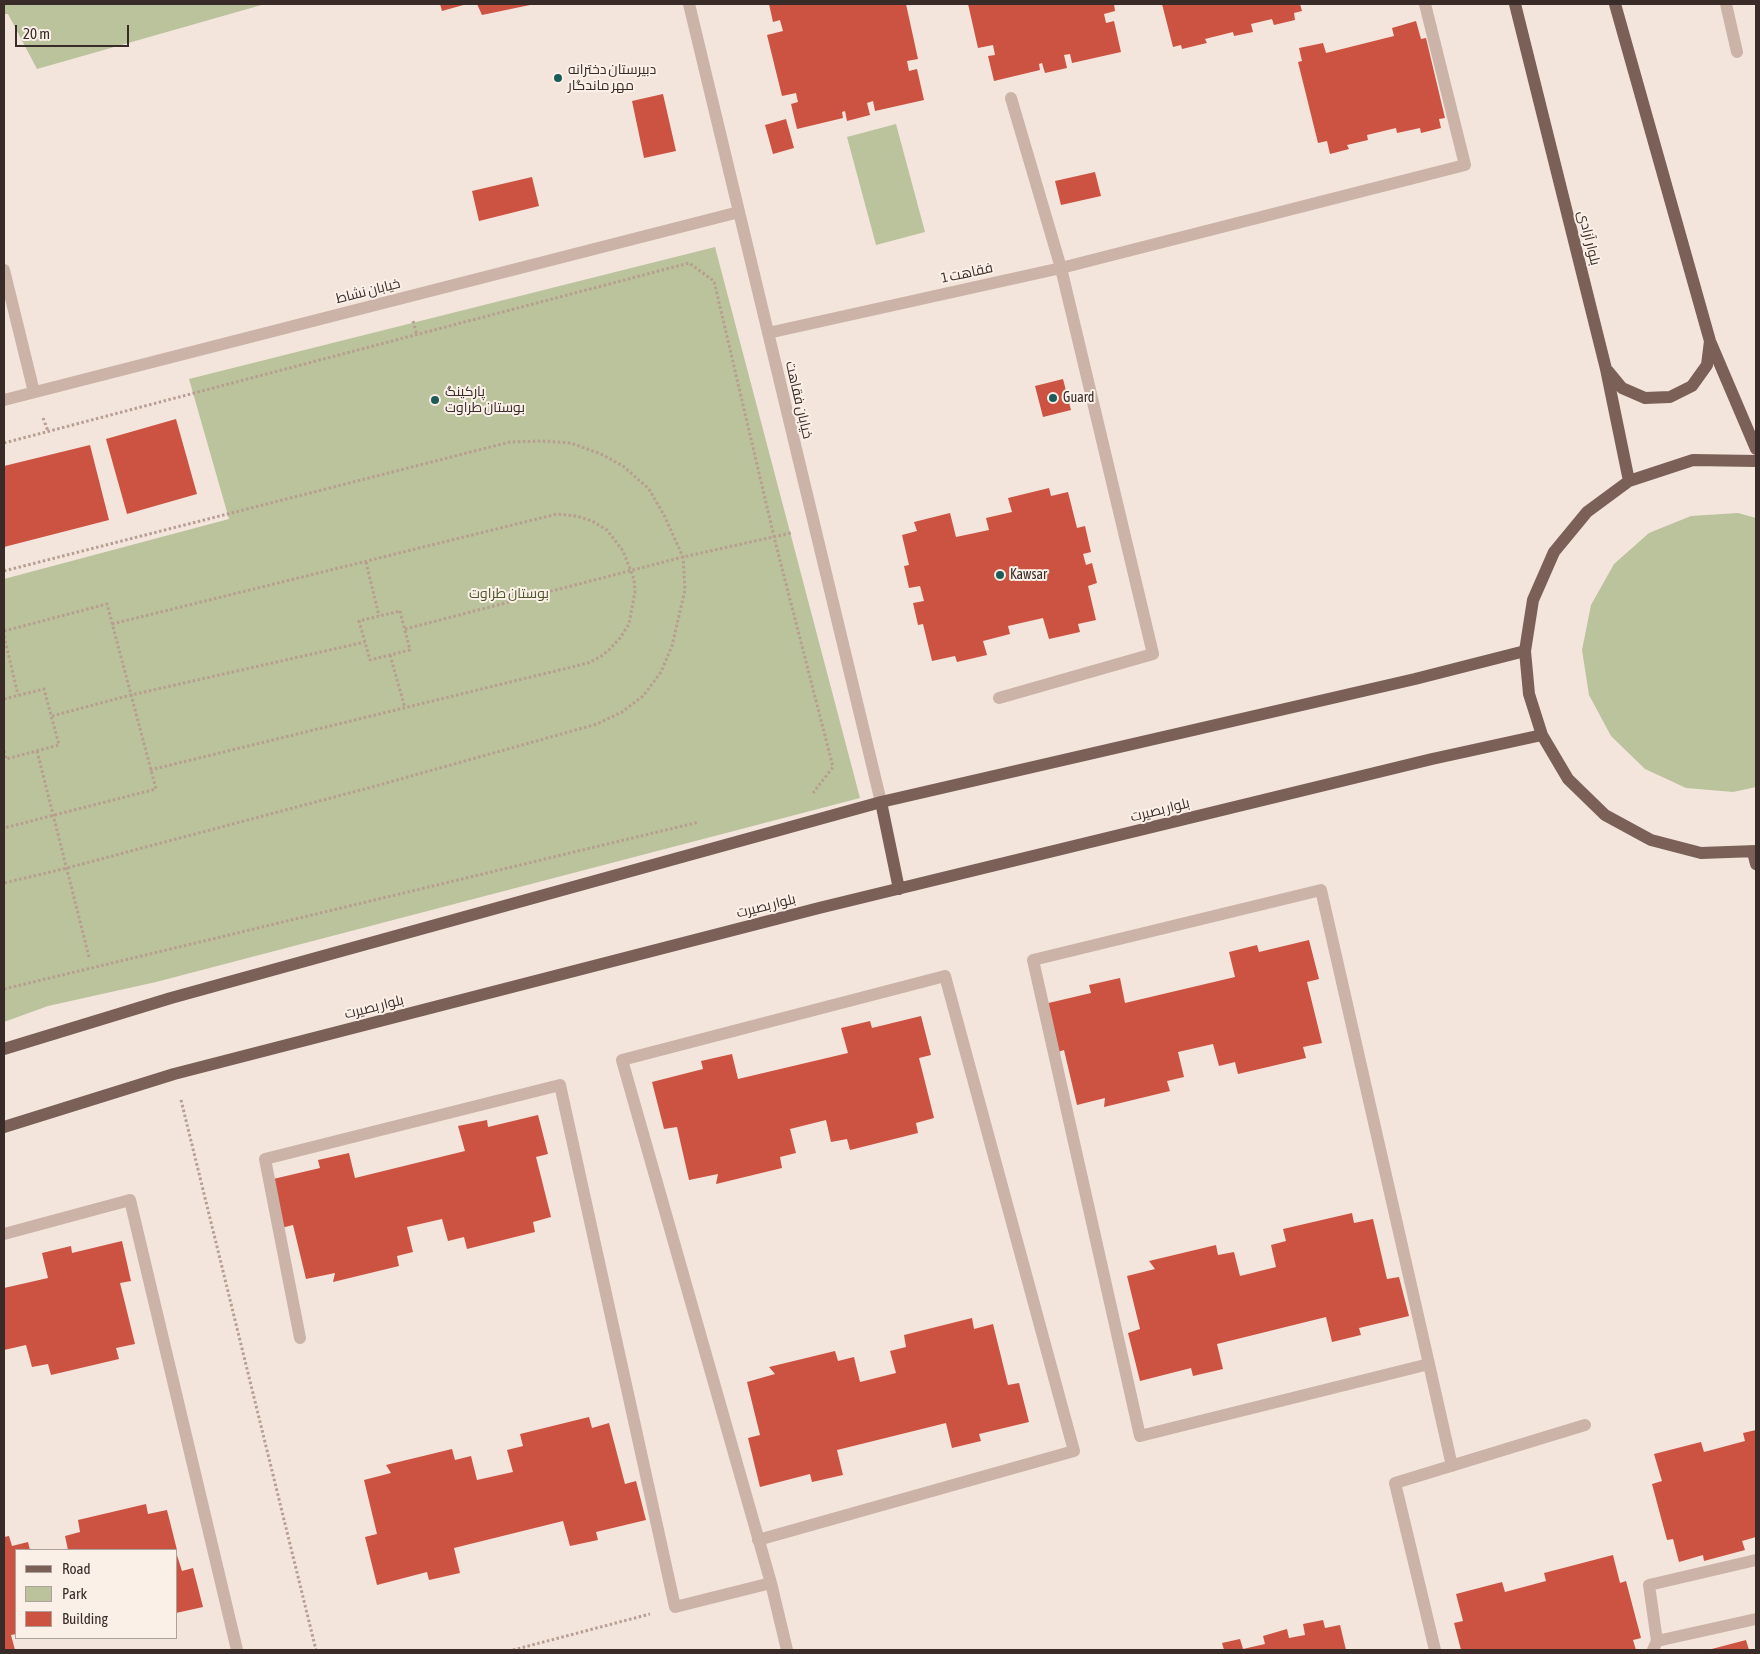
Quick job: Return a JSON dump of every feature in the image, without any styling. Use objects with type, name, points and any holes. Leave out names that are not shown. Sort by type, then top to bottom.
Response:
[{"type":"main road","name":"بلوار آزادی","points":[[1515,4],[1606,369],[1629,481]]},
{"type":"main road","points":[[1615,4],[1710,341],[1756,450]]},
{"type":"main road","points":[[1606,369],[1622,388],[1645,398],[1670,397],[1692,386],[1707,365],[1710,341]]},
{"type":"main road","points":[[1755,856],[1701,853],[1651,840],[1605,815],[1568,779],[1542,734],[1529,694],[1525,651],[1533,600],[1554,552],[1587,512],[1629,481],[1694,460],[1756,461]]},
{"type":"main road","points":[[4,1049],[171,998],[880,802],[1415,679],[1525,651]]},
{"type":"main road","name":"بلوار بصیرت","points":[[4,1126],[174,1074],[800,913],[1542,734]]},
{"type":"main road","points":[[880,802],[899,889]]},
{"type":"street","name":"خیابان فقاهت","points":[[688,4],[880,802]]},
{"type":"street","name":"فقاهت 1","points":[[768,332],[1061,268],[1465,164],[1425,4]]},
{"type":"street","points":[[1726,4],[1737,52]]},
{"type":"street","points":[[999,698],[1153,654],[1061,268],[1010,98]]},
{"type":"street","name":"خیابان نشاط","points":[[4,400],[739,212]]},
{"type":"street","points":[[4,270],[34,392]]},
{"type":"street","points":[[1429,1364],[1140,1436],[1033,960],[1321,890],[1429,1364],[1452,1466]]},
{"type":"street","points":[[758,1540],[1074,1451],[945,976],[622,1060],[758,1540],[787,1650]]},
{"type":"street","points":[[300,1338],[265,1159],[560,1085],[675,1607],[770,1583]]},
{"type":"street","points":[[4,1234],[130,1200],[237,1650]]},
{"type":"street","points":[[1435,1650],[1395,1482],[1585,1425]]},
{"type":"street","points":[[1756,1560],[1649,1585],[1655,1646],[1756,1619]]},
{"type":"path","points":[[4,443],[689,264],[714,281],[774,537],[833,766],[811,796]]},
{"type":"path","points":[[4,571],[510,442],[543,440],[571,443],[601,454],[623,466],[649,489],[665,517],[683,558],[686,590],[672,646],[660,672],[643,696],[622,712],[597,724],[67,868],[4,883]]},
{"type":"path","points":[[112,624],[557,514],[577,516],[592,521],[607,530],[623,551],[631,572],[635,592],[629,624],[610,650],[588,662],[150,770]]},
{"type":"path","points":[[405,630],[683,558],[813,527]]},
{"type":"path","points":[[366,562],[380,616]]},
{"type":"path","points":[[4,631],[107,604],[156,789],[4,828]]},
{"type":"path","points":[[400,611],[405,630],[410,650],[370,660],[359,621],[400,611]]},
{"type":"path","points":[[4,636],[18,695]]},
{"type":"path","points":[[52,716],[131,695],[365,642]]},
{"type":"path","points":[[390,655],[405,708]]},
{"type":"path","points":[[4,699],[44,689],[59,745],[6,759],[4,750]]},
{"type":"path","points":[[36,751],[89,957]]},
{"type":"path","points":[[4,989],[704,821]]},
{"type":"path","points":[[174,1074],[316,1650]]},
{"type":"path","points":[[513,1650],[675,1607]]},
{"type":"green space","points":[[4,4],[265,4],[37,69],[8,14],[4,14]]},
{"type":"green space","points":[[896,124],[925,232],[876,245],[847,137]]},
{"type":"green space","name":"بوستان طراوت","points":[[715,247],[860,798],[156,982],[48,1006],[4,1022],[4,579],[229,519],[189,379]]},
{"type":"green space","points":[[1738,513],[1756,518],[1756,787],[1733,792],[1686,788],[1645,769],[1611,736],[1589,695],[1582,650],[1591,605],[1614,564],[1649,533],[1691,516]]},
{"type":"building","points":[[440,4],[467,4],[442,11]]},
{"type":"building","points":[[477,4],[529,4],[530,5],[482,15]]},
{"type":"building","points":[[769,4],[906,4],[918,59],[907,61],[909,71],[917,69],[924,100],[875,111],[873,101],[867,103],[870,115],[847,121],[845,111],[842,112],[843,118],[797,129],[791,104],[798,102],[796,93],[782,96],[767,35],[783,31],[780,20],[773,22]]},
{"type":"building","points":[[968,4],[1114,4],[1115,11],[1104,14],[1106,23],[1114,21],[1121,52],[1072,63],[1070,54],[1064,55],[1067,68],[1045,73],[1042,63],[1039,64],[1040,70],[994,81],[988,56],[995,55],[993,45],[978,48]]},
{"type":"building","points":[[1162,4],[1300,4],[1302,11],[1294,13],[1295,20],[1274,25],[1272,19],[1251,24],[1253,32],[1234,36],[1233,32],[1205,39],[1207,43],[1182,49],[1181,45],[1173,47]]},
{"type":"building","points":[[1416,21],[1421,39],[1426,38],[1445,118],[1439,119],[1441,128],[1421,133],[1420,128],[1397,133],[1396,128],[1367,135],[1368,140],[1347,145],[1349,149],[1330,154],[1327,141],[1318,143],[1298,62],[1302,61],[1299,48],[1323,43],[1326,53],[1394,36],[1392,28]]},
{"type":"building","points":[[663,94],[676,151],[644,158],[632,101]]},
{"type":"building","points":[[786,119],[794,148],[773,154],[765,125]]},
{"type":"building","points":[[1095,172],[1101,196],[1061,205],[1055,181]]},
{"type":"building","points":[[532,177],[539,206],[479,221],[472,191]]},
{"type":"building","name":"Guard","points":[[1063,379],[1071,410],[1043,417],[1035,386]]},
{"type":"building","points":[[176,419],[197,494],[127,514],[106,439]]},
{"type":"building","points":[[90,445],[109,520],[4,547],[4,466]]},
{"type":"building","name":"Kawsar","points":[[1049,488],[1051,496],[1068,492],[1077,528],[1085,526],[1091,552],[1083,554],[1086,565],[1092,563],[1097,583],[1088,586],[1096,620],[1078,624],[1080,632],[1049,639],[1043,618],[1008,626],[1010,634],[983,641],[987,655],[957,662],[955,656],[932,661],[923,624],[918,625],[913,603],[924,601],[920,586],[909,588],[904,566],[909,565],[902,535],[917,531],[914,522],[950,513],[956,537],[989,530],[986,518],[1012,512],[1008,498]]},
{"type":"building","points":[[1309,940],[1319,979],[1307,982],[1322,1043],[1303,1047],[1306,1058],[1238,1074],[1235,1062],[1219,1066],[1213,1044],[1178,1052],[1184,1077],[1167,1081],[1170,1091],[1104,1107],[1105,1098],[1077,1105],[1064,1050],[1052,1054],[1040,1005],[1091,993],[1089,985],[1120,978],[1125,1003],[1235,977],[1229,952],[1257,945],[1259,952]]},
{"type":"building","points":[[921,1016],[931,1055],[919,1058],[934,1118],[916,1123],[918,1133],[850,1150],[847,1139],[831,1142],[826,1120],[790,1129],[796,1153],[780,1157],[782,1168],[716,1184],[718,1174],[689,1180],[677,1127],[664,1129],[652,1082],[703,1069],[701,1061],[732,1054],[738,1079],[848,1053],[841,1028],[870,1021],[872,1028]]},
{"type":"building","points":[[538,1115],[548,1154],[536,1157],[551,1217],[533,1222],[535,1232],[467,1249],[464,1237],[448,1241],[442,1219],[407,1227],[413,1252],[397,1256],[399,1266],[333,1282],[335,1273],[306,1279],[293,1225],[281,1228],[269,1180],[320,1168],[318,1160],[349,1153],[355,1178],[465,1151],[458,1126],[487,1120],[488,1127]]},
{"type":"building","points":[[1352,1213],[1354,1223],[1373,1219],[1387,1279],[1399,1277],[1409,1316],[1359,1328],[1361,1335],[1332,1342],[1326,1317],[1217,1344],[1223,1369],[1193,1376],[1191,1368],[1140,1381],[1128,1333],[1140,1329],[1127,1276],[1155,1269],[1149,1261],[1216,1245],[1218,1255],[1234,1252],[1240,1276],[1276,1267],[1271,1245],[1286,1241],[1283,1229]]},
{"type":"building","points":[[122,1241],[131,1281],[120,1283],[135,1344],[116,1348],[119,1359],[51,1375],[48,1364],[32,1367],[26,1345],[4,1350],[4,1288],[48,1278],[42,1253],[71,1246],[72,1253]]},
{"type":"building","points":[[972,1318],[974,1329],[993,1324],[1008,1385],[1019,1383],[1029,1422],[979,1434],[981,1441],[952,1448],[946,1423],[837,1450],[843,1475],[812,1482],[810,1474],[760,1487],[748,1438],[760,1435],[747,1382],[775,1374],[769,1367],[835,1351],[838,1361],[854,1357],[860,1382],[896,1373],[890,1351],[906,1347],[904,1335]]},
{"type":"building","points":[[589,1417],[592,1428],[609,1423],[625,1484],[636,1481],[646,1520],[596,1532],[598,1540],[570,1546],[563,1521],[454,1548],[460,1573],[429,1580],[427,1572],[377,1585],[365,1537],[377,1534],[364,1480],[391,1473],[386,1465],[452,1449],[455,1460],[471,1456],[477,1480],[513,1472],[507,1450],[523,1446],[520,1434]]},
{"type":"building","points":[[1756,1430],[1756,1537],[1742,1541],[1745,1550],[1704,1561],[1703,1555],[1679,1562],[1673,1539],[1667,1540],[1652,1484],[1662,1481],[1654,1454],[1701,1442],[1704,1452],[1745,1441],[1743,1433]]},
{"type":"building","points":[[146,1504],[148,1514],[167,1510],[177,1549],[68,1549],[65,1536],[80,1532],[78,1520]]},
{"type":"building","points":[[9,1536],[12,1546],[28,1542],[30,1549],[15,1549],[15,1634],[11,1635],[15,1650],[4,1650],[4,1537]]},
{"type":"building","points":[[1613,1555],[1620,1583],[1626,1581],[1641,1638],[1633,1640],[1636,1650],[1461,1650],[1454,1623],[1463,1621],[1456,1594],[1502,1582],[1505,1592],[1546,1581],[1544,1573]]},
{"type":"building","points":[[178,1558],[182,1571],[193,1568],[203,1607],[178,1613]]},
{"type":"building","points":[[1323,1620],[1325,1628],[1340,1625],[1346,1650],[1224,1650],[1222,1643],[1240,1639],[1243,1649],[1265,1644],[1263,1636],[1287,1629],[1289,1638],[1305,1635],[1303,1624]]},
{"type":"building","points":[[1746,1640],[1749,1650],[1708,1650]]},
{"type":"place","name":"دبیرستان دخترانه مهر ماندگار","points":[[558,78]]},
{"type":"place","name":"Guard","points":[[1053,398]]},
{"type":"place","name":"پارکینگ بوستان طراوت","points":[[435,400]]},
{"type":"place","name":"Kawsar","points":[[1000,575]]}]
